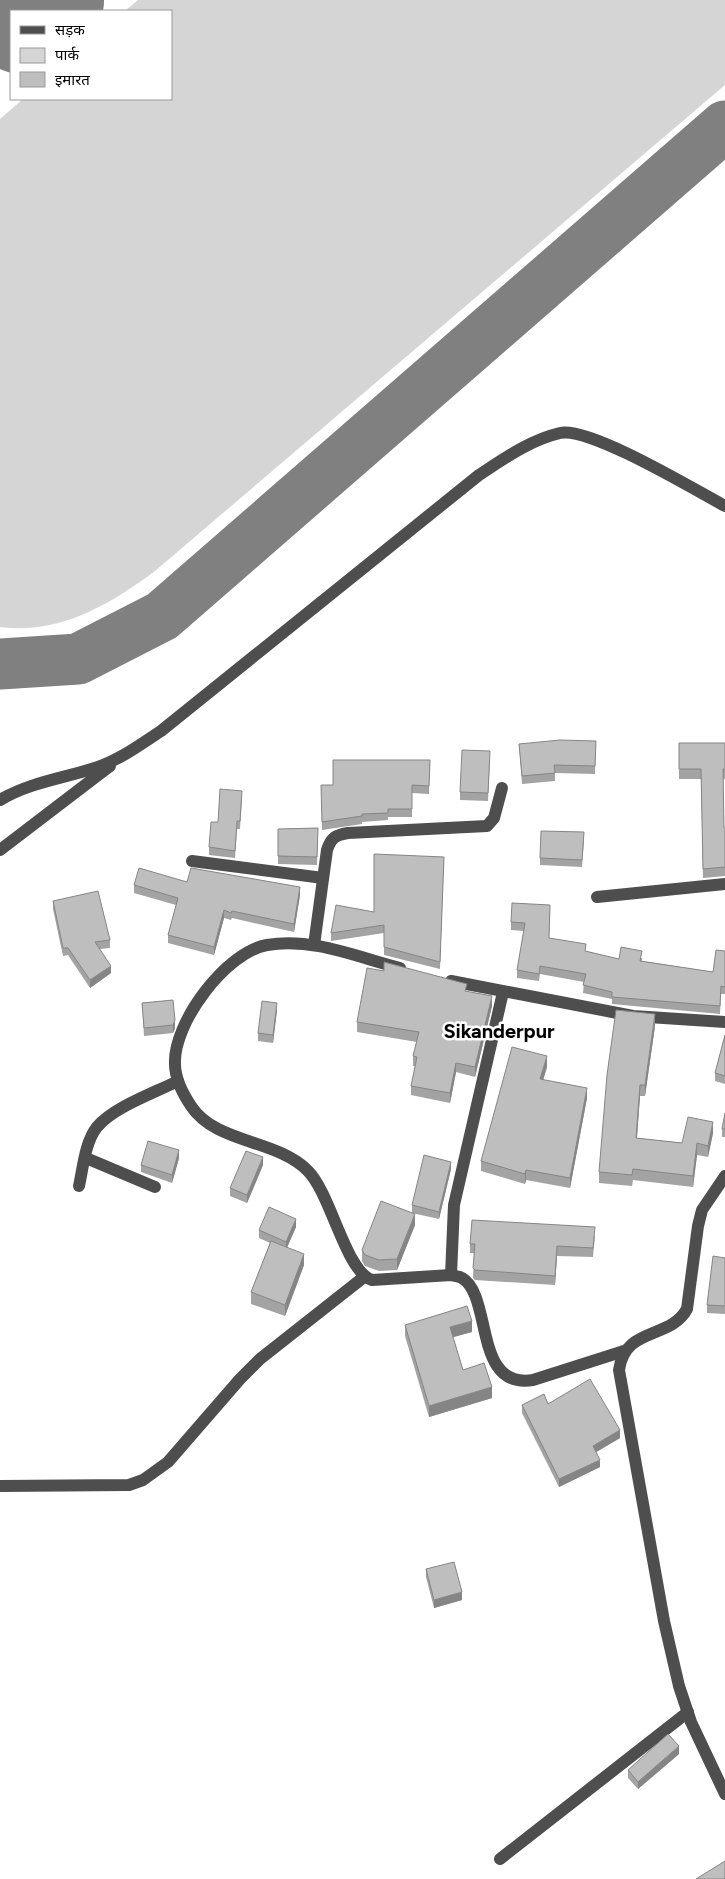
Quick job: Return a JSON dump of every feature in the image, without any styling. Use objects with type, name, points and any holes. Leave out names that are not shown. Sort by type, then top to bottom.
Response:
[{"type":"street","points":[[0,850],[122,756],[161,731],[480,475],[520,448],[562,432],[606,442],[725,506]]},
{"type":"street","points":[[0,800],[29,786],[98,767],[122,756]]},
{"type":"street","points":[[314,944],[327,850],[331,840],[338,834],[487,826],[494,818],[502,788]]},
{"type":"street","points":[[192,861],[323,878]]},
{"type":"street","points":[[597,897],[725,884]]},
{"type":"street","points":[[411,971],[314,944],[266,945],[237,958],[226,968],[197,1005],[176,1044],[175,1064],[178,1081],[191,1106],[202,1119],[214,1127],[294,1159],[310,1172],[323,1194],[354,1264],[364,1278],[372,1280],[451,1275],[462,1278],[470,1286],[493,1358],[500,1370],[509,1378],[519,1382],[533,1380],[624,1351]]},
{"type":"street","points":[[439,978],[633,1016],[725,1022]]},
{"type":"street","points":[[451,1275],[454,1205],[503,992]]},
{"type":"street","points":[[79,1186],[96,1128],[111,1115],[178,1081]]},
{"type":"street","points":[[86,1158],[155,1187]]},
{"type":"street","points":[[725,1176],[702,1210],[698,1226],[688,1309],[682,1318],[636,1340],[624,1351],[620,1360],[620,1382],[642,1489],[664,1622],[679,1686],[688,1712],[725,1794]]},
{"type":"street","points":[[0,1486],[130,1484],[143,1480],[168,1462],[240,1379],[260,1359],[364,1278]]},
{"type":"street","points":[[500,1859],[688,1712]]},
{"type":"green space","points":[[138,0],[725,0],[725,85],[155,571],[101,606],[63,622],[22,628],[0,627],[0,119],[22,100],[172,100],[172,10],[126,10]]},
{"type":"building","points":[[560,740],[596,741],[595,766],[554,765],[555,773],[522,776],[519,744]]},
{"type":"building","points":[[679,743],[725,743],[725,769],[723,769],[725,867],[703,869],[701,769],[679,769]]},
{"type":"building","points":[[462,750],[490,751],[488,793],[460,792]]},
{"type":"building","points":[[333,760],[430,760],[429,786],[412,785],[412,809],[388,809],[388,813],[362,814],[362,816],[322,822],[321,785],[333,785]]},
{"type":"building","points":[[220,789],[242,791],[235,851],[209,847],[211,822],[218,822]]},
{"type":"building","points":[[318,828],[317,857],[278,856],[278,829]]},
{"type":"building","points":[[541,831],[584,832],[582,860],[540,858]]},
{"type":"building","points":[[374,854],[444,857],[440,962],[384,947],[384,925],[331,933],[336,905],[374,912]]},
{"type":"building","points":[[139,868],[187,882],[191,868],[300,887],[294,924],[232,911],[231,913],[224,910],[214,947],[168,935],[178,898],[134,885]]},
{"type":"building","points":[[98,891],[110,940],[95,942],[111,966],[90,980],[68,948],[63,948],[53,901]]},
{"type":"building","points":[[512,903],[550,905],[549,938],[586,944],[585,951],[619,959],[621,947],[642,951],[640,961],[713,972],[716,950],[725,951],[725,987],[721,986],[720,1006],[612,997],[612,992],[583,985],[586,974],[540,966],[539,974],[517,970],[525,923],[511,922]]},
{"type":"building","points":[[384,962],[467,984],[465,991],[492,996],[475,1067],[456,1063],[450,1093],[411,1086],[417,1057],[413,1056],[419,1032],[357,1022],[367,968],[384,971]]},
{"type":"building","points":[[173,1000],[175,1020],[173,1025],[144,1028],[142,1003]]},
{"type":"building","points":[[262,1001],[277,1003],[273,1035],[258,1033]]},
{"type":"building","points":[[616,1010],[655,1014],[645,1085],[640,1085],[636,1138],[682,1143],[688,1117],[713,1122],[708,1146],[697,1143],[693,1176],[633,1169],[632,1175],[599,1172],[607,1075]]},
{"type":"building","points":[[725,1035],[725,1076],[715,1073]]},
{"type":"building","points":[[512,1047],[547,1056],[540,1079],[587,1088],[570,1178],[526,1170],[525,1174],[481,1161]]},
{"type":"building","points":[[725,1113],[725,1129],[722,1129]]},
{"type":"building","points":[[148,1141],[179,1150],[172,1175],[141,1165]]},
{"type":"building","points":[[246,1151],[263,1157],[247,1195],[230,1188]]},
{"type":"building","points":[[424,1155],[451,1162],[439,1212],[412,1205]]},
{"type":"building","points":[[381,1201],[415,1214],[397,1259],[379,1260],[365,1255],[362,1250]]},
{"type":"building","points":[[269,1207],[296,1219],[286,1242],[259,1230]]},
{"type":"building","points":[[472,1220],[595,1227],[593,1248],[557,1246],[555,1276],[475,1270],[473,1268],[475,1244],[470,1244]]},
{"type":"building","points":[[271,1241],[304,1254],[285,1305],[251,1292]]},
{"type":"building","points":[[713,1256],[725,1258],[725,1306],[707,1305]]},
{"type":"building","points":[[467,1306],[472,1321],[450,1327],[463,1370],[484,1363],[492,1387],[429,1406],[405,1325]]},
{"type":"building","points":[[590,1379],[620,1430],[593,1446],[600,1460],[559,1479],[522,1405],[544,1394],[548,1404]]},
{"type":"building","points":[[454,1562],[462,1592],[434,1600],[426,1569]]},
{"type":"building","points":[[668,1734],[679,1746],[638,1782],[628,1770]]},
{"type":"building","points":[[725,1861],[725,1879],[696,1879]]},
{"type":"taxiway","points":[[0,664],[78,659],[162,616],[725,126]]},
{"type":"runway","points":[[28,10],[40,0]]},
{"type":"district","name":"Sikanderpur","points":[[499,1031]]}]
